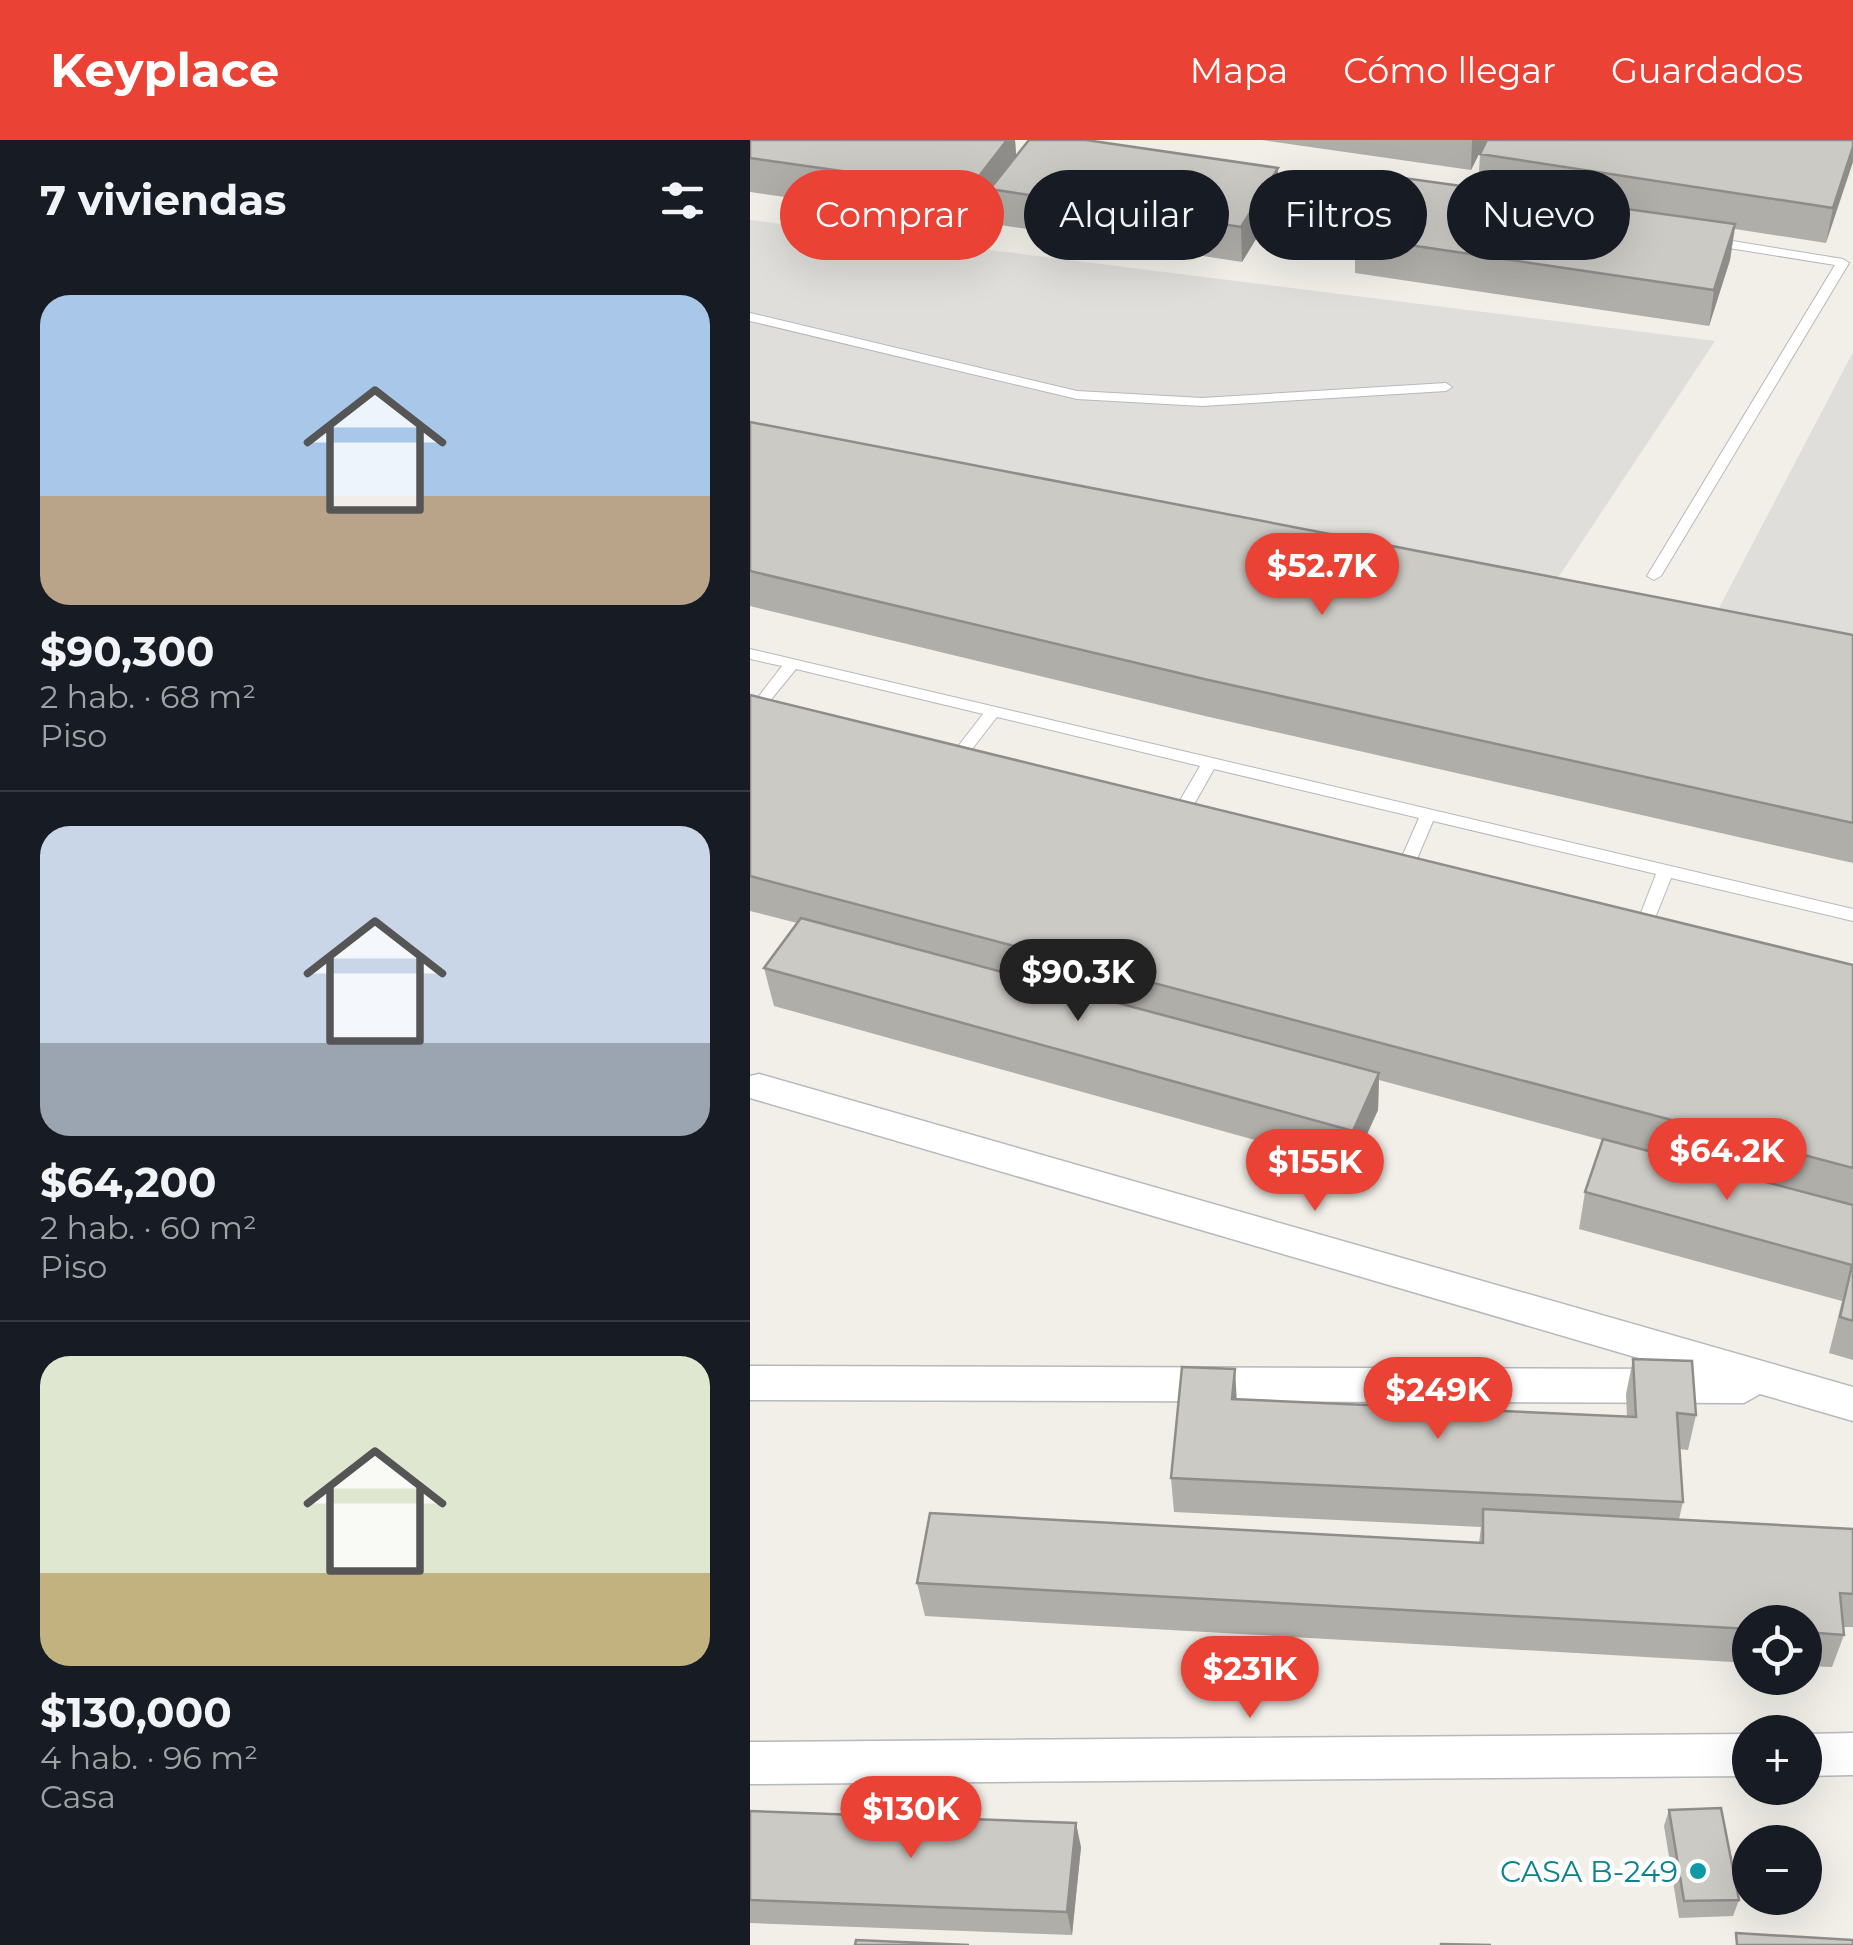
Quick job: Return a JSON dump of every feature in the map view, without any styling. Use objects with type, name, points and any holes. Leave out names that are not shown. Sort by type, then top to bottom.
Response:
[{"type":"street","points":[[759,1088],[1853,1404]]},
{"type":"street","points":[[750,1383],[1785,1386]]},
{"type":"street","points":[[1822,1755],[1853,1754]]},
{"type":"street","points":[[750,1762],[1732,1755]]},
{"type":"lane","points":[[1239,176],[1249,177]]},
{"type":"lane","points":[[1688,238],[1843,263]]},
{"type":"lane","points":[[1654,576],[1853,251]]},
{"type":"lane","points":[[750,317],[1077,395],[1202,402],[1446,386]]},
{"type":"lane","points":[[750,654],[1853,914]]},
{"type":"lane","points":[[757,698],[792,664]]},
{"type":"lane","points":[[757,698],[782,704]]},
{"type":"lane","points":[[964,749],[994,711]]},
{"type":"lane","points":[[946,744],[982,754]]},
{"type":"lane","points":[[1186,804],[1210,762]]},
{"type":"lane","points":[[1168,800],[1205,808]]},
{"type":"lane","points":[[1409,859],[1428,814]]},
{"type":"lane","points":[[1390,854],[1427,863]]},
{"type":"lane","points":[[1647,918],[1666,870]]},
{"type":"lane","points":[[1629,913],[1666,922]]},
{"type":"shaded area","points":[[750,220],[780,224],[780,260],[1004,260],[1004,252],[1024,254],[1024,260],[1069,260],[1715,341],[1542,602],[750,456]]},
{"type":"shaded area","points":[[1853,352],[1853,659],[1708,629]]},
{"type":"building","points":[[750,140],[1007,140],[984,170],[835,170],[750,158]]},
{"type":"building","points":[[1029,140],[1086,140],[1278,168],[1249,170],[1249,214],[1241,227],[1229,225],[1229,170],[1024,170],[1024,194],[1004,191],[1004,171]]},
{"type":"building","points":[[1487,140],[1853,140],[1833,208],[1630,177],[1630,170],[1585,170],[1480,154]]},
{"type":"building","points":[[1427,181],[1447,184],[1447,251],[1427,248]]},
{"type":"building","points":[[1630,209],[1735,224],[1714,290],[1511,260],[1630,260]]},
{"type":"building","points":[[750,422],[1853,635],[1853,823],[1204,679],[750,571]]},
{"type":"building","points":[[750,695],[1853,965],[1853,1168],[750,876]]},
{"type":"building","points":[[801,918],[1379,1073],[1353,1131],[764,968]]},
{"type":"building","points":[[1603,1139],[1853,1205],[1853,1321],[1840,1317],[1852,1265],[1585,1192]]},
{"type":"building","points":[[1633,1359],[1692,1361],[1696,1415],[1677,1413],[1683,1502],[1171,1478],[1182,1367],[1235,1369],[1232,1399],[1636,1417]]},
{"type":"building","points":[[1483,1509],[1853,1529],[1853,1594],[1840,1593],[1844,1635],[1822,1633],[1822,1605],[1732,1605],[1732,1628],[917,1583],[930,1513],[1483,1543]]},
{"type":"building","name":"CASA B-249","points":[[1721,1808],[1732,1864],[1732,1900],[1684,1901],[1669,1810]]},
{"type":"building","points":[[750,1811],[1076,1823],[1067,1912],[750,1900]]},
{"type":"building","points":[[1736,1933],[1853,1940],[1853,1945],[1737,1945]]},
{"type":"building","points":[[856,1940],[969,1945],[855,1945]]},
{"type":"place","name":"CASA B-249","points":[[1698,1871]]}]
